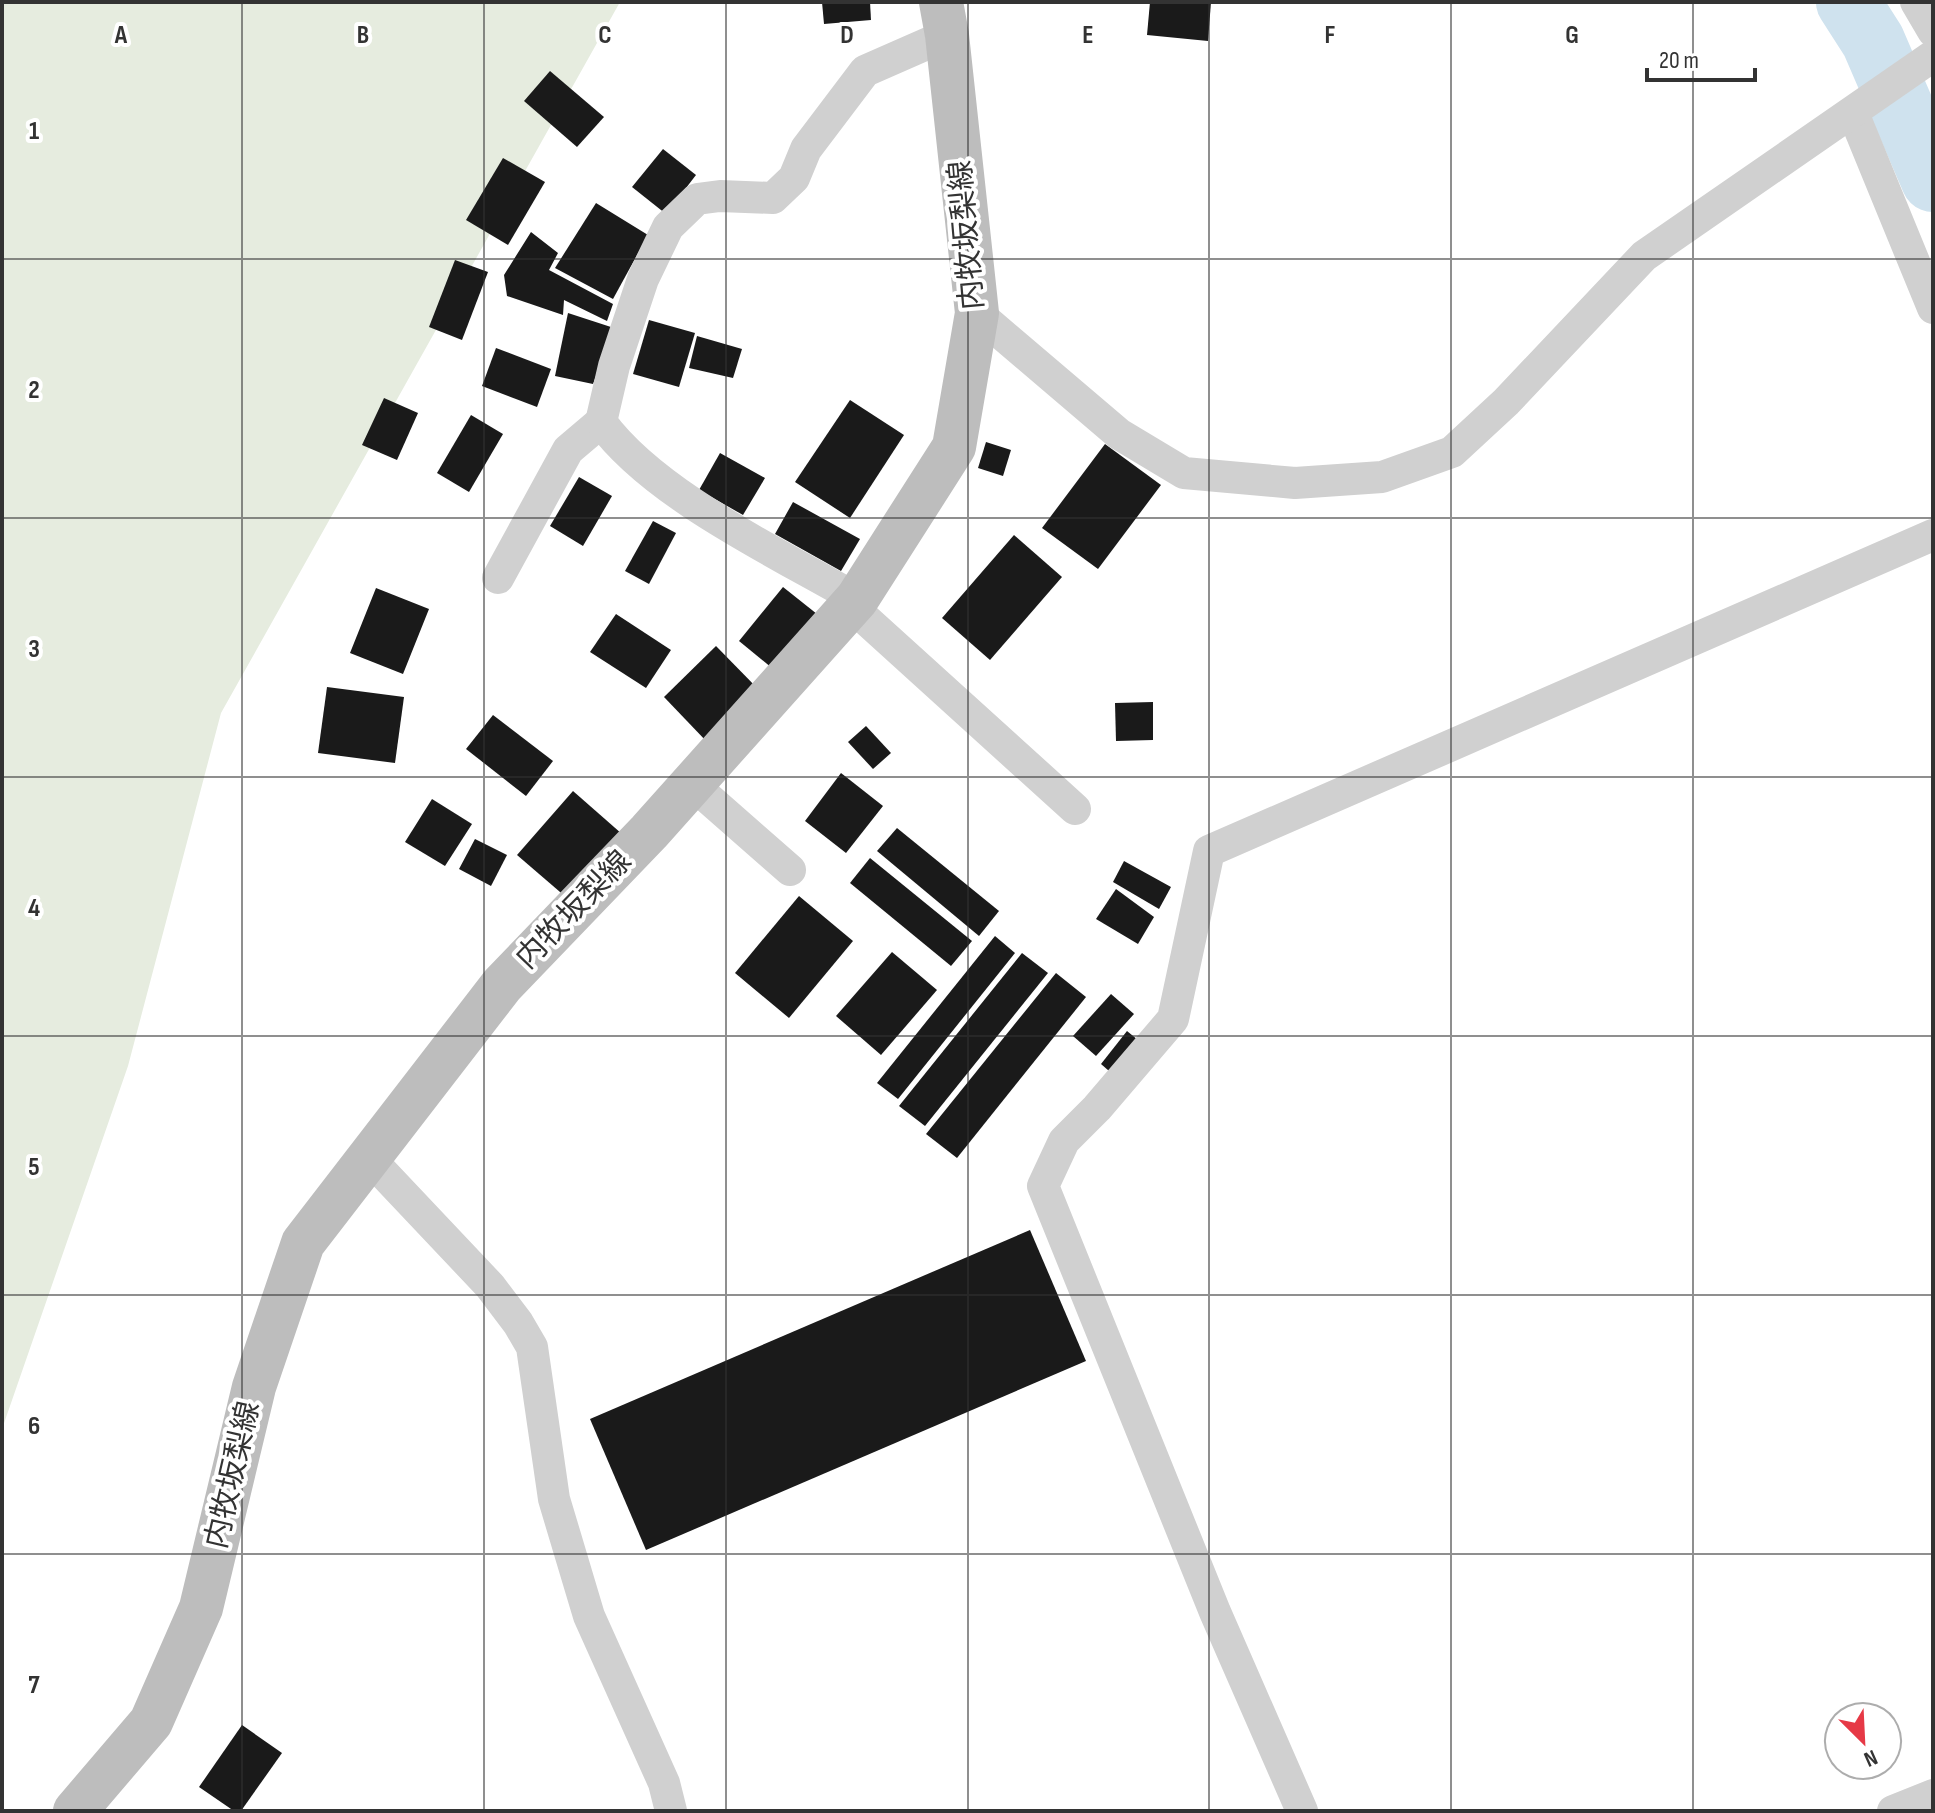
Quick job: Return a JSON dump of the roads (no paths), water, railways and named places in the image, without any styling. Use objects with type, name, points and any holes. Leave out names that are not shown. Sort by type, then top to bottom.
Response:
[{"type":"main road","name":"内牧坂梨線","points":[[75,1811],[151,1722],[201,1608],[254,1387],[303,1243],[502,985],[692,784],[854,602],[954,447],[977,313],[944,19]]},
{"type":"street","points":[[1916,2],[1933,31]]},
{"type":"street","points":[[498,578],[568,450],[601,422],[614,366],[638,293],[668,227],[697,199],[720,196],[773,198],[794,178],[806,149],[865,71],[944,19]]},
{"type":"street","points":[[977,313],[1119,434],[1184,473],[1295,483],[1382,477],[1452,452],[1506,402],[1644,256],[1933,56]]},
{"type":"street","points":[[1853,113],[1933,308]]},
{"type":"street","points":[[601,422],[611,436],[665,483],[709,514],[854,602],[1075,809]]},
{"type":"street","points":[[1302,1811],[1215,1612],[1043,1186],[1064,1141],[1097,1108],[1173,1019],[1209,851],[1933,535]]},
{"type":"street","points":[[692,784],[790,870]]},
{"type":"street","points":[[370,1159],[490,1286],[532,1347],[554,1499],[589,1616],[664,1783],[671,1811]]},
{"type":"street","points":[[1893,1811],[1933,1795]]},
{"type":"waterway","points":[[1848,2],[1873,41],[1933,180]]}]
